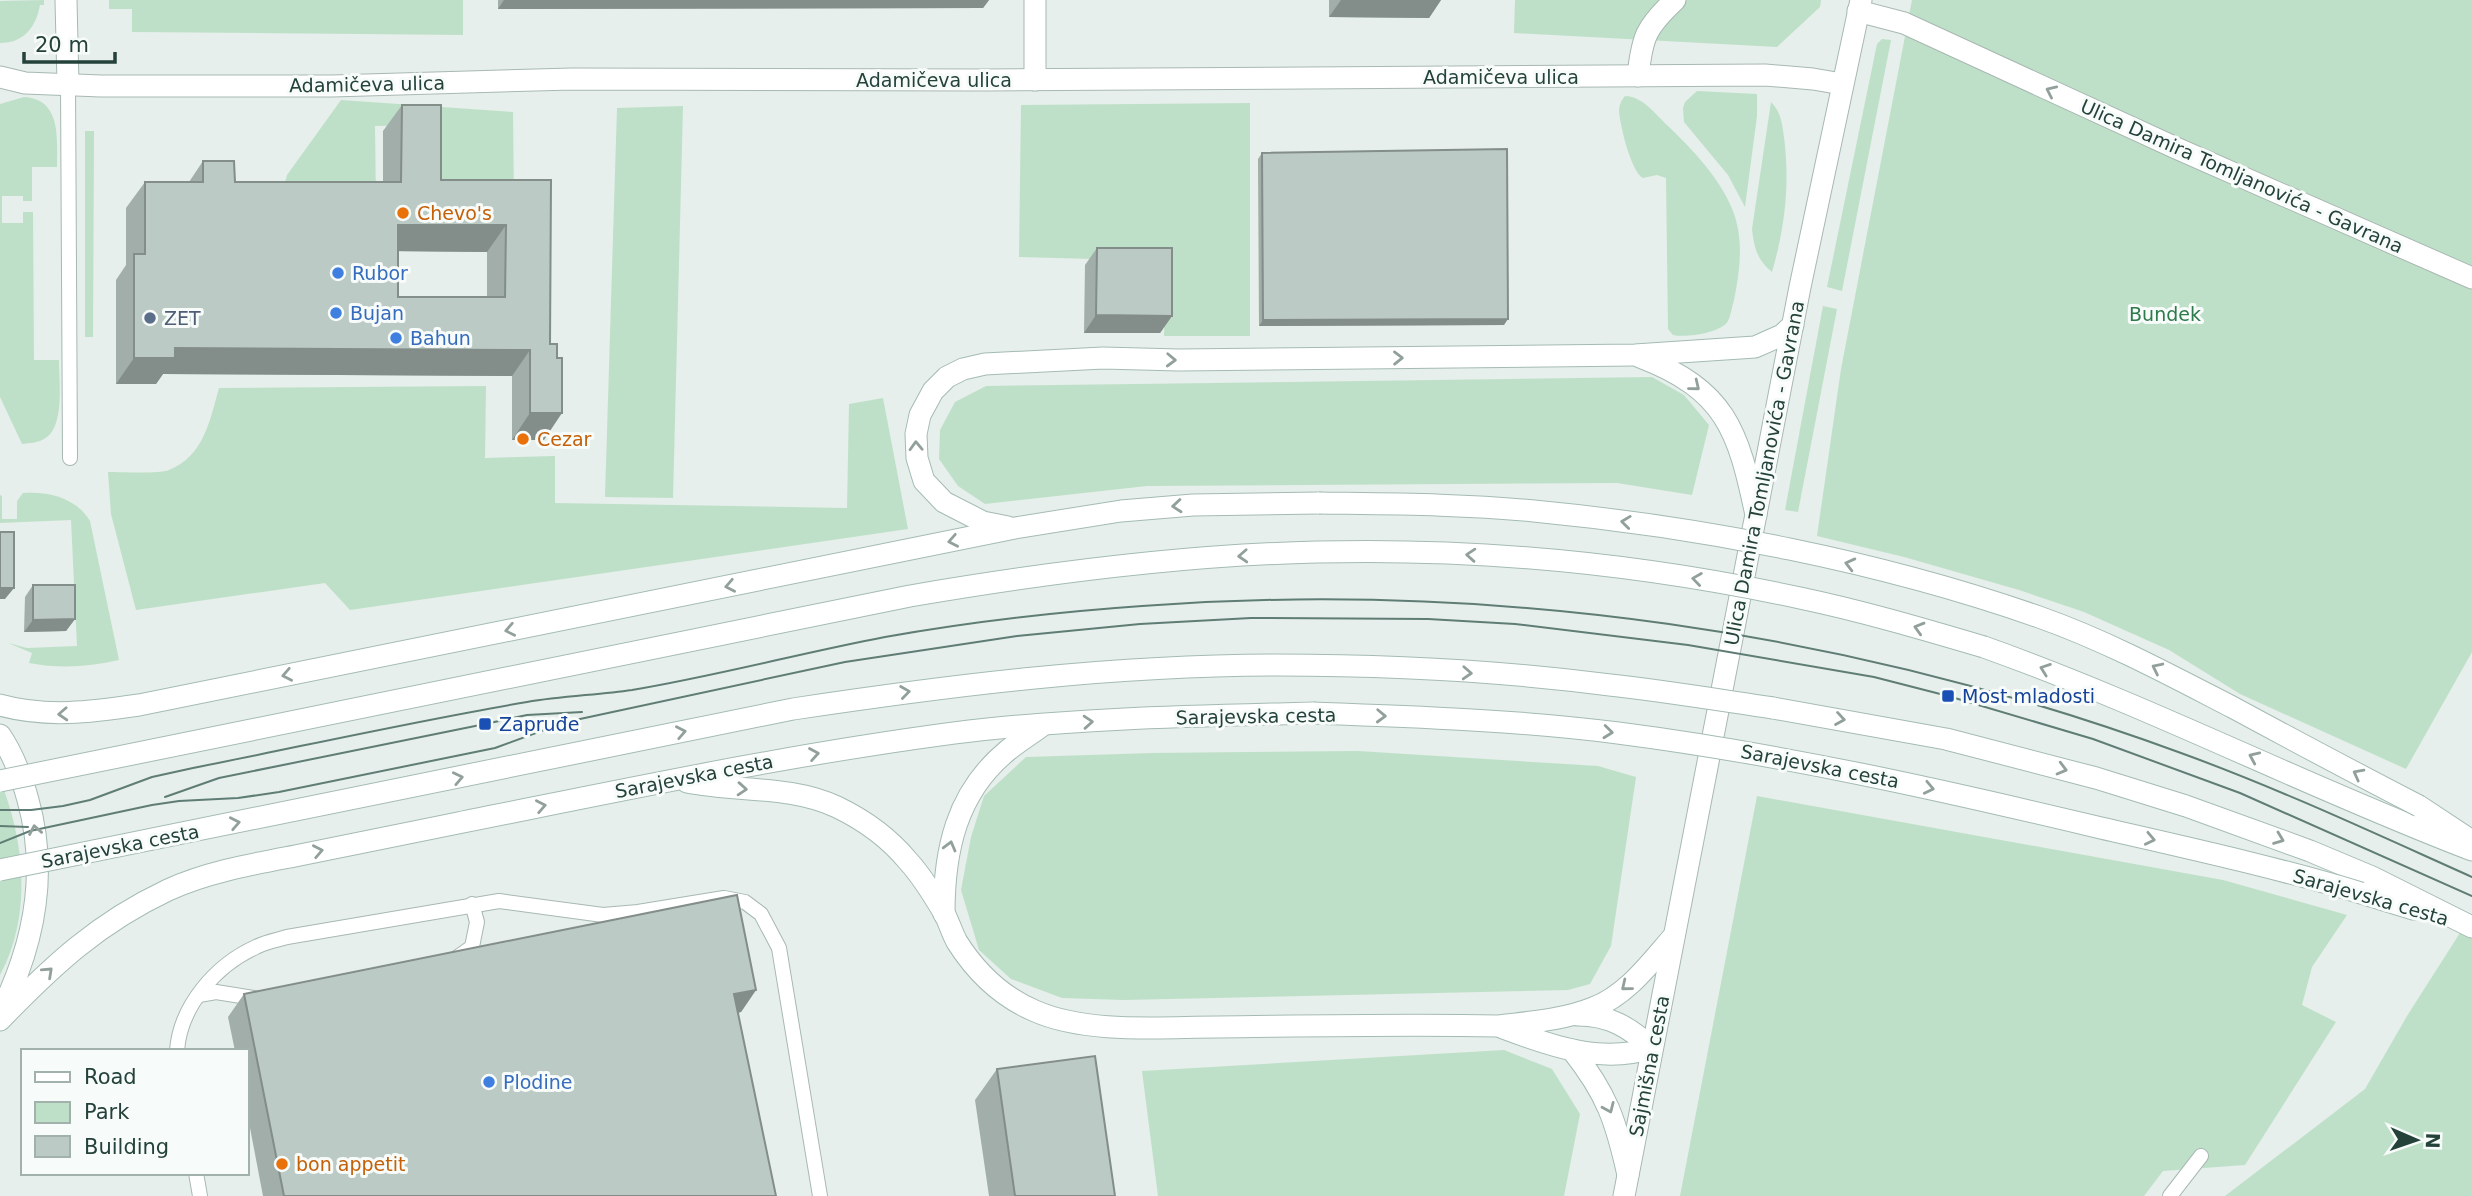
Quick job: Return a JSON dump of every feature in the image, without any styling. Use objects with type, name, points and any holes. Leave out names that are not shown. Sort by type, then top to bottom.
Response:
[{"type":"main road","points":[[66,0],[68,85]]},
{"type":"main road","points":[[1035,0],[1035,80]]},
{"type":"main road","points":[[1638,76],[1647,30],[1657,16],[1675,0]]},
{"type":"main road","name":"Ulica Damira Tomljanovića - Gavrana","points":[[1674,937],[1793,325],[1859,5],[2472,278]]},
{"type":"main road","name":"Adamičeva ulica","points":[[0,77],[25,83],[68,85],[332,86],[572,79],[1035,80],[1765,75],[1842,84]]},
{"type":"main road","name":"Adamičeva ulica","points":[[0,92],[25,83]]},
{"type":"main road","points":[[1015,528],[983,522],[944,502],[925,481],[917,458],[916,434],[920,415],[933,391],[947,377],[963,369],[985,364],[1103,358],[1179,360],[1635,355],[1755,347],[1782,335],[1793,325]]},
{"type":"main road","points":[[1635,355],[1669,368],[1689,381],[1722,411],[1734,433],[1756,514]]},
{"type":"main road","points":[[0,705],[24,712],[51,715],[139,705],[1015,528],[1121,511],[1193,505],[1319,503],[1472,507],[1636,523],[1735,538],[1813,554],[1959,592],[2040,617],[2146,663],[2419,806],[2472,841]]},
{"type":"main road","points":[[0,781],[739,630],[1030,575],[1124,564],[1317,552],[1444,553],[1541,560],[1709,581],[1800,598],[1893,620],[2052,671],[2472,850]]},
{"type":"main road","name":"Sarajevska cesta","points":[[0,870],[806,707],[909,691],[1049,676],[1276,665],[1393,668],[1610,684],[1866,723],[1946,739],[2096,778],[2251,828],[2366,885],[2469,926]]},
{"type":"main road","name":"Sarajevska cesta","points":[[0,1020],[69,952],[105,924],[137,905],[194,880],[262,862],[822,752],[957,733],[1158,717],[1313,713],[1433,717],[1533,724],[1739,750],[2366,885]]},
{"type":"main road","points":[[944,914],[944,878],[948,849],[962,809],[983,775],[1043,725]]},
{"type":"main road","points":[[0,735],[17,767],[28,799],[35,830],[39,874],[32,931],[25,958],[0,1014]]},
{"type":"main road","points":[[674,779],[713,787],[781,792],[835,806],[861,820],[910,862],[944,914],[956,940],[988,980],[1007,996],[1035,1012],[1068,1020],[1114,1026],[1173,1027],[1498,1026],[1572,1015],[1595,1008],[1626,988],[1674,937]]},
{"type":"main road","name":"Sajmišna cesta","points":[[1624,1196],[1674,937]]},
{"type":"main road","points":[[1572,1015],[1606,1017],[1636,1033],[1652,1048]]},
{"type":"main road","points":[[1498,1026],[1547,1045],[1572,1050],[1619,1055],[1652,1048]]},
{"type":"main road","points":[[1572,1050],[1595,1081],[1612,1113],[1619,1131],[1628,1175]]},
{"type":"lane","points":[[68,85],[70,458]]},
{"type":"lane","points":[[177,1049],[184,1017],[215,975],[234,958],[257,946],[287,937],[499,901],[603,915],[724,898],[745,902],[761,914],[779,948],[820,1196]]},
{"type":"lane","points":[[440,963],[454,960],[472,947],[477,922],[472,904]]},
{"type":"lane","points":[[199,995],[216,992],[244,998],[263,999],[276,996]]},
{"type":"lane","points":[[2170,1196],[2201,1156]]},
{"type":"lane","points":[[196,1175],[200,1196]]},
{"type":"green space","points":[[44,0],[44,5],[40,5],[28,32],[16,40],[0,43],[0,1]]},
{"type":"green space","points":[[109,0],[463,0],[463,35],[132,32],[132,9],[109,9]]},
{"type":"green space","points":[[1515,0],[1821,0],[1820,7],[1777,47],[1514,33]]},
{"type":"green space","name":"Bundek","points":[[1912,0],[2472,0],[2472,652],[2406,769],[2240,694],[2169,650],[2084,612],[1904,557],[1817,536],[1841,369]]},
{"type":"green space","points":[[1882,39],[1891,40],[1842,291],[1827,287],[1877,44]]},
{"type":"green space","points":[[1697,91],[1757,94],[1757,116],[1745,207],[1728,175],[1684,122],[1685,102]]},
{"type":"green space","points":[[1625,96],[1638,99],[1649,107],[1687,145],[1713,176],[1733,211],[1739,233],[1739,266],[1731,313],[1728,321],[1718,329],[1679,336],[1673,335],[1668,329],[1666,178],[1657,175],[1643,178],[1634,167],[1619,111]]},
{"type":"green space","points":[[24,97],[36,99],[51,113],[57,134],[57,167],[32,167],[32,201],[23,201],[23,196],[2,196],[2,223],[23,223],[23,212],[33,212],[34,360],[59,360],[60,392],[58,415],[51,433],[39,441],[22,444],[0,397],[0,104]]},
{"type":"green space","points":[[341,100],[513,112],[514,203],[428,202],[427,125],[375,126],[376,201],[280,201],[287,175]]},
{"type":"green space","points":[[1771,102],[1782,122],[1786,154],[1783,222],[1772,272],[1757,253],[1752,229]]},
{"type":"green space","points":[[1250,103],[1250,336],[1164,336],[1166,261],[1019,257],[1021,105]]},
{"type":"green space","points":[[683,106],[673,498],[605,497],[617,108]]},
{"type":"green space","points":[[85,131],[94,131],[93,337],[85,337]]},
{"type":"green space","points":[[1823,306],[1837,309],[1798,512],[1785,510]]},
{"type":"green space","points":[[1652,377],[1684,395],[1709,425],[1692,495],[1617,483],[1147,486],[985,504],[958,486],[939,459],[940,430],[955,402],[986,386]]},
{"type":"green space","points":[[486,386],[485,458],[555,456],[555,503],[847,508],[849,404],[883,398],[908,529],[350,610],[325,583],[136,610],[111,514],[108,472],[164,471],[181,464],[204,436],[219,388]]},
{"type":"green space","points":[[23,493],[43,493],[61,498],[77,507],[90,521],[119,660],[74,666],[41,665],[29,663],[32,653],[8,643],[27,648],[77,646],[71,520],[0,523],[0,495],[2,519],[17,519],[17,501]]},
{"type":"green space","points":[[1358,751],[1598,766],[1636,777],[1611,946],[1590,984],[1568,990],[1123,1000],[1062,998],[1011,979],[979,950],[961,890],[971,837],[984,796],[1026,757]]},
{"type":"green space","points":[[0,780],[15,828],[21,903],[10,952],[0,975]]},
{"type":"green space","points":[[1757,796],[2223,880],[2347,915],[2312,967],[2302,1005],[2336,1022],[2245,1165],[2163,1171],[2144,1196],[1680,1196]]},
{"type":"green space","points":[[2472,914],[2472,1196],[2225,1196],[2365,1089],[2407,1016]]},
{"type":"green space","points":[[1504,1050],[1552,1069],[1580,1114],[1564,1196],[1158,1196],[1142,1071]]},
{"type":"building","points":[[402,105],[441,105],[441,180],[551,180],[550,344],[557,344],[557,358],[562,358],[562,413],[530,413],[530,350],[175,348],[175,358],[134,358],[134,254],[145,254],[145,182],[203,182],[203,161],[234,161],[235,182],[401,182]],"holes":[[[398,225],[506,225],[505,297],[398,297]]]},
{"type":"building","points":[[1507,149],[1508,319],[1263,320],[1262,153]]},
{"type":"building","points":[[1097,248],[1172,248],[1172,316],[1096,315]]},
{"type":"building","points":[[0,532],[14,532],[14,588],[0,588]]},
{"type":"building","points":[[33,585],[75,585],[75,619],[33,620]]},
{"type":"building","name":"Plodine","points":[[737,895],[756,990],[734,994],[776,1196],[284,1196],[244,994]]},
{"type":"building","points":[[1095,1056],[1115,1196],[1015,1196],[997,1069]]},
{"type":"tram line","points":[[0,810],[63,806],[90,800],[152,777],[443,717],[553,698],[619,692],[664,684],[853,643],[948,627],[1045,614],[1142,606],[1274,600],[1406,601],[1538,609],[1669,624],[1799,646],[1928,675],[2056,711],[2181,753],[2364,828],[2472,877]]},
{"type":"tram line","points":[[0,843],[30,831],[152,805],[279,792],[495,748],[566,722],[845,662],[1017,636],[1140,624],[1251,618],[1428,619],[1515,624],[1688,645],[1874,677],[1948,696],[2093,739],[2240,793],[2472,896]]},
{"type":"tram line","points":[[165,797],[219,778],[527,715],[582,712]]},
{"type":"tram line","points":[[0,826],[28,827]]},
{"type":"place","name":"Chevo's","points":[[403,213]]},
{"type":"place","name":"Rubor","points":[[338,273]]},
{"type":"place","name":"Bujan","points":[[336,313]]},
{"type":"place","name":"ZET","points":[[150,318]]},
{"type":"place","name":"Bahun","points":[[396,338]]},
{"type":"place","name":"Cezar","points":[[523,439]]},
{"type":"place","name":"Most mladosti","points":[[1948,696]]},
{"type":"place","name":"Zapruđe","points":[[485,724]]},
{"type":"place","name":"Plodine","points":[[489,1082]]},
{"type":"place","name":"bon appetit","points":[[282,1164]]}]
